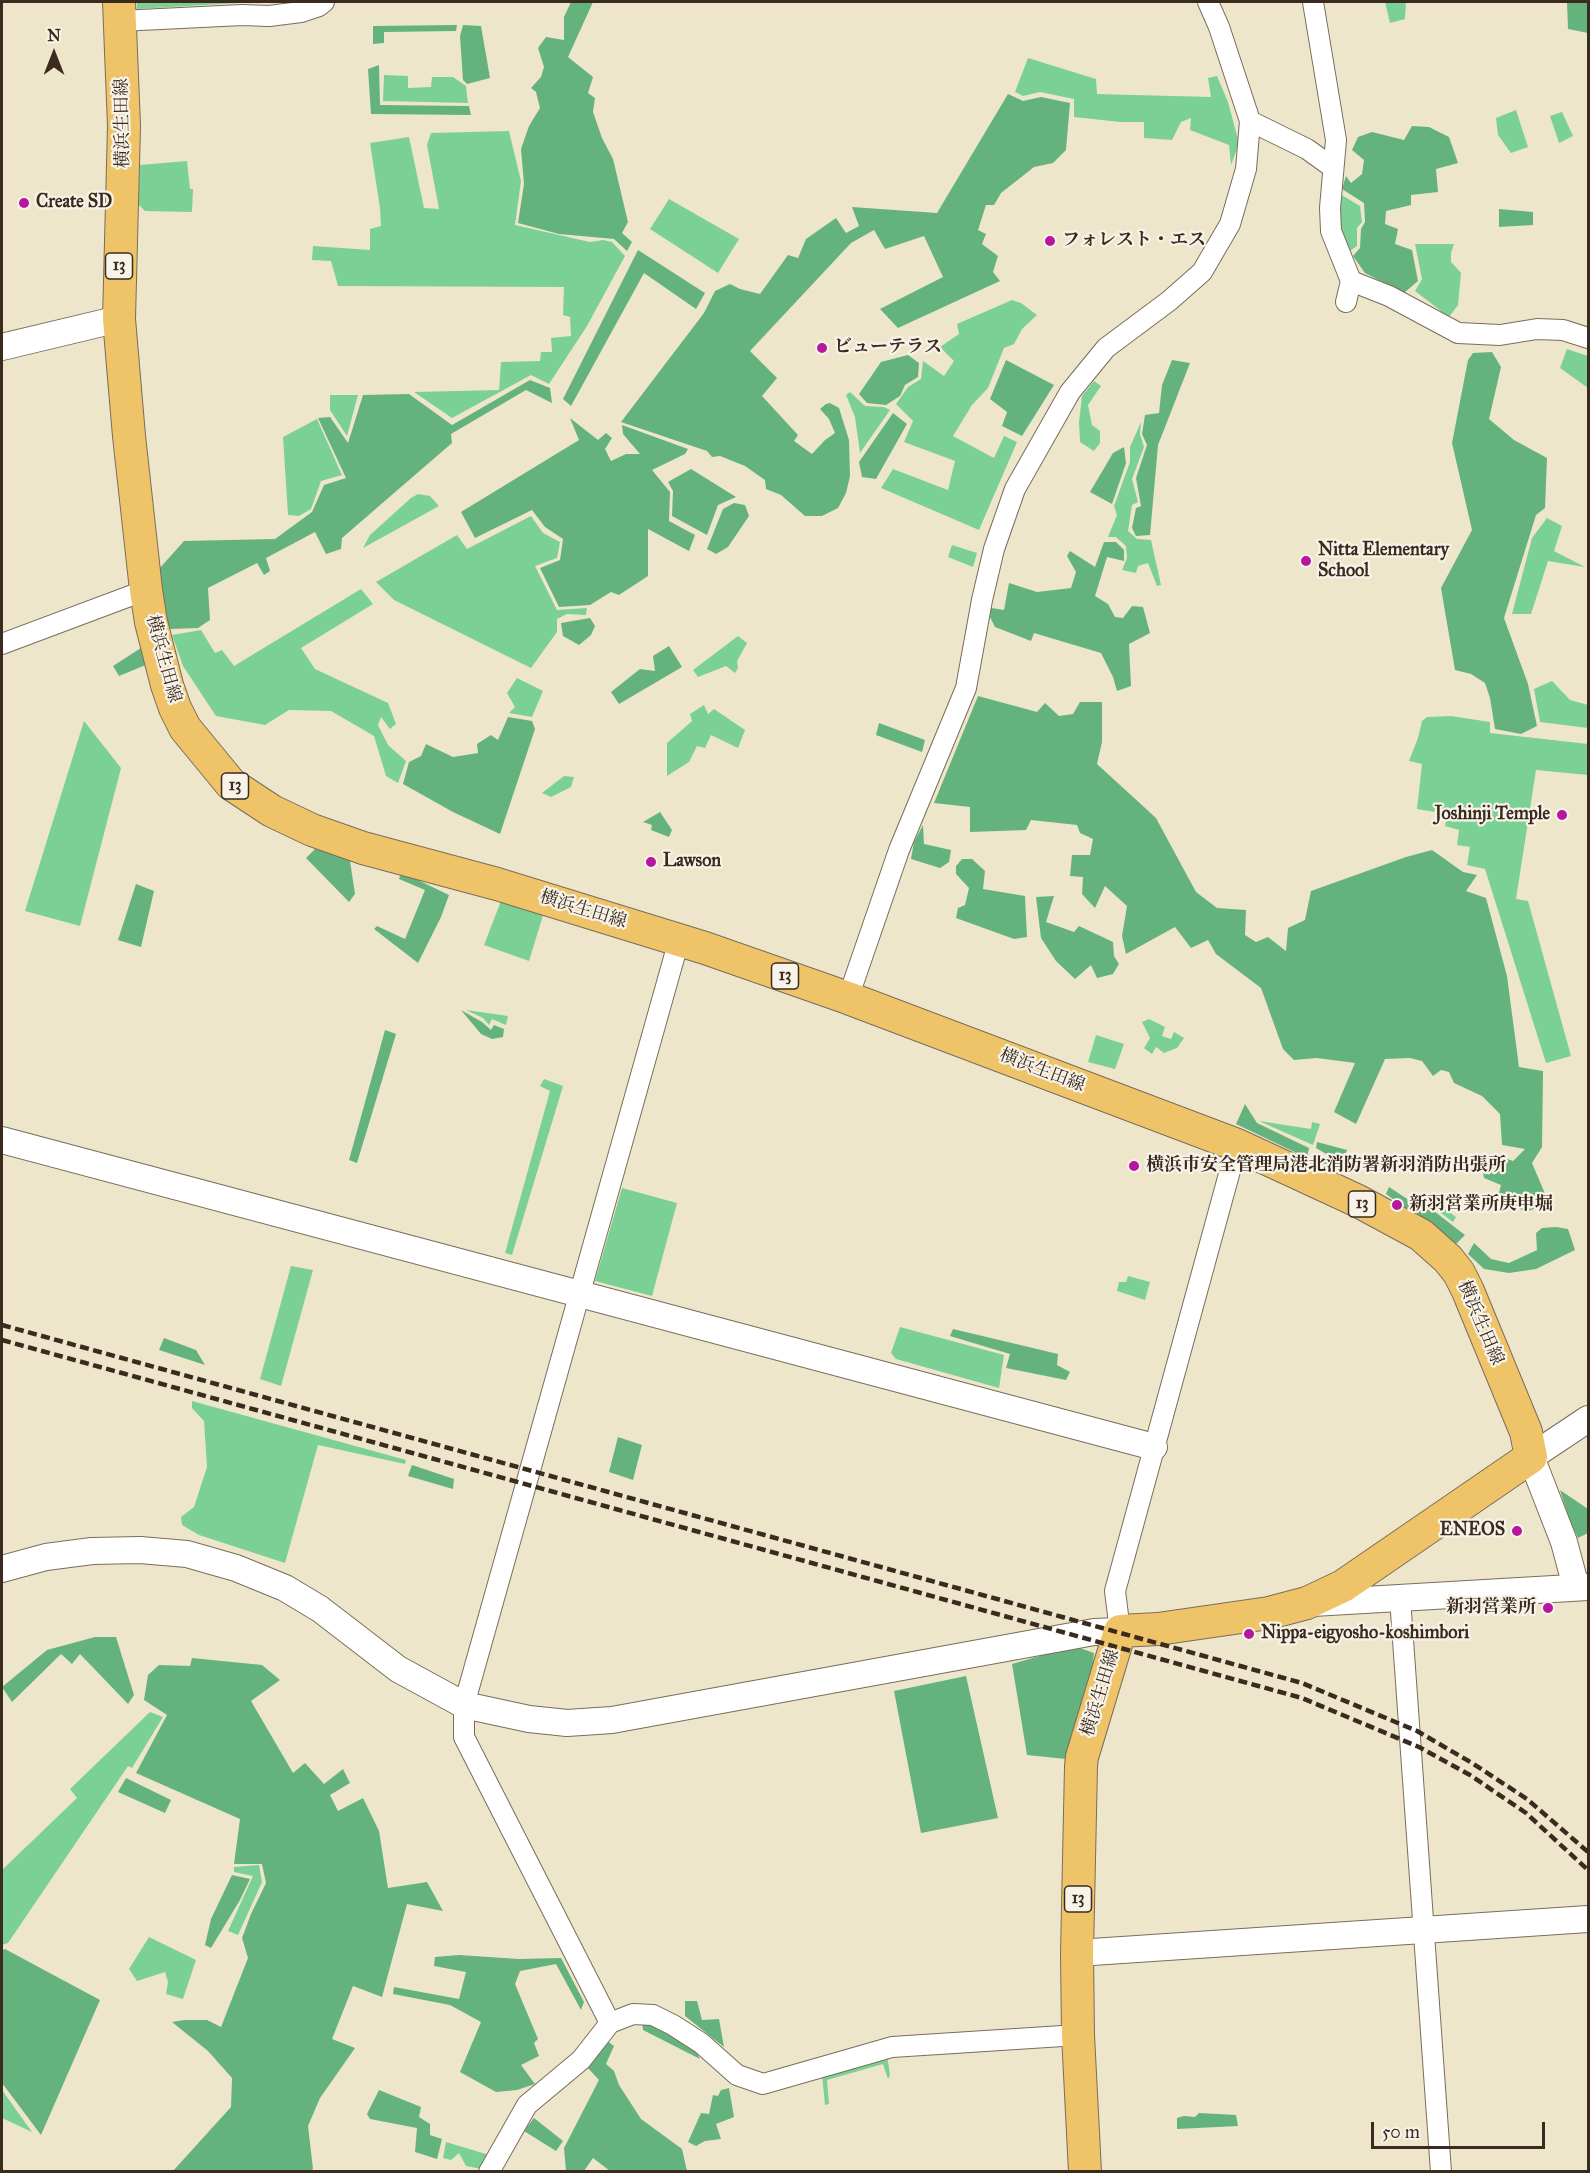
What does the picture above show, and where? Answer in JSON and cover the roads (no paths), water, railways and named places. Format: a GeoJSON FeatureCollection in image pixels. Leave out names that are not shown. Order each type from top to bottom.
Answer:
{"type":"FeatureCollection","features":[{"type":"Feature","properties":{"kind":"main road","name":"横浜生田線"},"geometry":{"type":"LineString","coordinates":[[120,11],[124,126],[119,319],[146,590],[151,622],[175,708],[185,728],[231,784],[273,811],[312,830],[363,848],[497,884],[679,939],[848,998],[1237,1145],[1368,1207],[1420,1235],[1448,1259],[1459,1273],[1468,1291],[1526,1432],[1531,1457],[1343,1586],[1307,1603],[1247,1616],[1158,1629],[1120,1631],[1082,1757],[1077,1953],[1078,2035],[1085,2172]]}},
{"type":"Feature","properties":{"kind":"street"},"geometry":{"type":"LineString","coordinates":[[120,11],[269,16],[301,12],[324,2]]}},
{"type":"Feature","properties":{"kind":"street"},"geometry":{"type":"LineString","coordinates":[[848,998],[899,850],[966,688],[994,549],[1015,489],[1070,392],[1106,348],[1169,301],[1202,272],[1230,224],[1246,169],[1250,121],[1219,27],[1208,2]]}},
{"type":"Feature","properties":{"kind":"street"},"geometry":{"type":"LineString","coordinates":[[1313,2],[1335,140],[1330,208],[1331,231],[1351,281],[1346,302]]}},
{"type":"Feature","properties":{"kind":"street"},"geometry":{"type":"LineString","coordinates":[[1250,121],[1307,149],[1332,166]]}},
{"type":"Feature","properties":{"kind":"street"},"geometry":{"type":"LineString","coordinates":[[1351,281],[1389,296],[1458,333],[1500,335],[1537,329],[1563,330],[1588,338]]}},
{"type":"Feature","properties":{"kind":"street"},"geometry":{"type":"LineString","coordinates":[[2,346],[119,319]]}},
{"type":"Feature","properties":{"kind":"street"},"geometry":{"type":"LineString","coordinates":[[2,644],[146,590]]}},
{"type":"Feature","properties":{"kind":"street"},"geometry":{"type":"LineString","coordinates":[[610,2023],[464,1737],[464,1705],[679,939]]}},
{"type":"Feature","properties":{"kind":"street"},"geometry":{"type":"LineString","coordinates":[[2,1140],[1154,1447]]}},
{"type":"Feature","properties":{"kind":"street"},"geometry":{"type":"LineString","coordinates":[[2,1569],[58,1555],[92,1551],[140,1550],[187,1554],[236,1568],[285,1588],[320,1609],[398,1669],[464,1705],[529,1719],[567,1723],[612,1720],[1094,1632],[1120,1631],[1115,1591],[1237,1145]]}},
{"type":"Feature","properties":{"kind":"street"},"geometry":{"type":"LineString","coordinates":[[1307,1603],[1582,1587],[1531,1457],[1588,1419]]}},
{"type":"Feature","properties":{"kind":"street"},"geometry":{"type":"LineString","coordinates":[[1400,1598],[1441,2172]]}},
{"type":"Feature","properties":{"kind":"street"},"geometry":{"type":"LineString","coordinates":[[1077,1953],[1588,1919]]}},
{"type":"Feature","properties":{"kind":"street"},"geometry":{"type":"LineString","coordinates":[[489,2172],[527,2106],[582,2060],[610,2023],[633,2014],[653,2015],[673,2025],[700,2043],[737,2075],[763,2084],[892,2047],[1078,2035]]}},
{"type":"Feature","properties":{"kind":"railway"},"geometry":{"type":"LineString","coordinates":[[2,1325],[1302,1683],[1417,1731],[1472,1763],[1527,1799],[1588,1852]]}},
{"type":"Feature","properties":{"kind":"railway"},"geometry":{"type":"LineString","coordinates":[[2,1340],[1302,1698],[1419,1747],[1470,1775],[1526,1813],[1588,1870]]}},
{"type":"Feature","properties":{"kind":"place","name":"Create SD"},"geometry":{"type":"Point","coordinates":[24,203]}},
{"type":"Feature","properties":{"kind":"place","name":"フォレスト・エス"},"geometry":{"type":"Point","coordinates":[1050,241]}},
{"type":"Feature","properties":{"kind":"place","name":"ビューテラス"},"geometry":{"type":"Point","coordinates":[822,348]}},
{"type":"Feature","properties":{"kind":"place","name":"Nitta Elementary School"},"geometry":{"type":"Point","coordinates":[1306,561]}},
{"type":"Feature","properties":{"kind":"place","name":"Joshinji Temple"},"geometry":{"type":"Point","coordinates":[1562,815]}},
{"type":"Feature","properties":{"kind":"place","name":"Lawson"},"geometry":{"type":"Point","coordinates":[651,862]}},
{"type":"Feature","properties":{"kind":"place","name":"横浜市安全管理局港北消防署新羽消防出張所"},"geometry":{"type":"Point","coordinates":[1134,1166]}},
{"type":"Feature","properties":{"kind":"place","name":"新羽営業所庚申堀"},"geometry":{"type":"Point","coordinates":[1397,1205]}},
{"type":"Feature","properties":{"kind":"place","name":"ENEOS"},"geometry":{"type":"Point","coordinates":[1517,1531]}},
{"type":"Feature","properties":{"kind":"place","name":"新羽営業所"},"geometry":{"type":"Point","coordinates":[1548,1608]}},
{"type":"Feature","properties":{"kind":"place","name":"Nippa-eigyosho-koshimbori"},"geometry":{"type":"Point","coordinates":[1249,1634]}}]}
